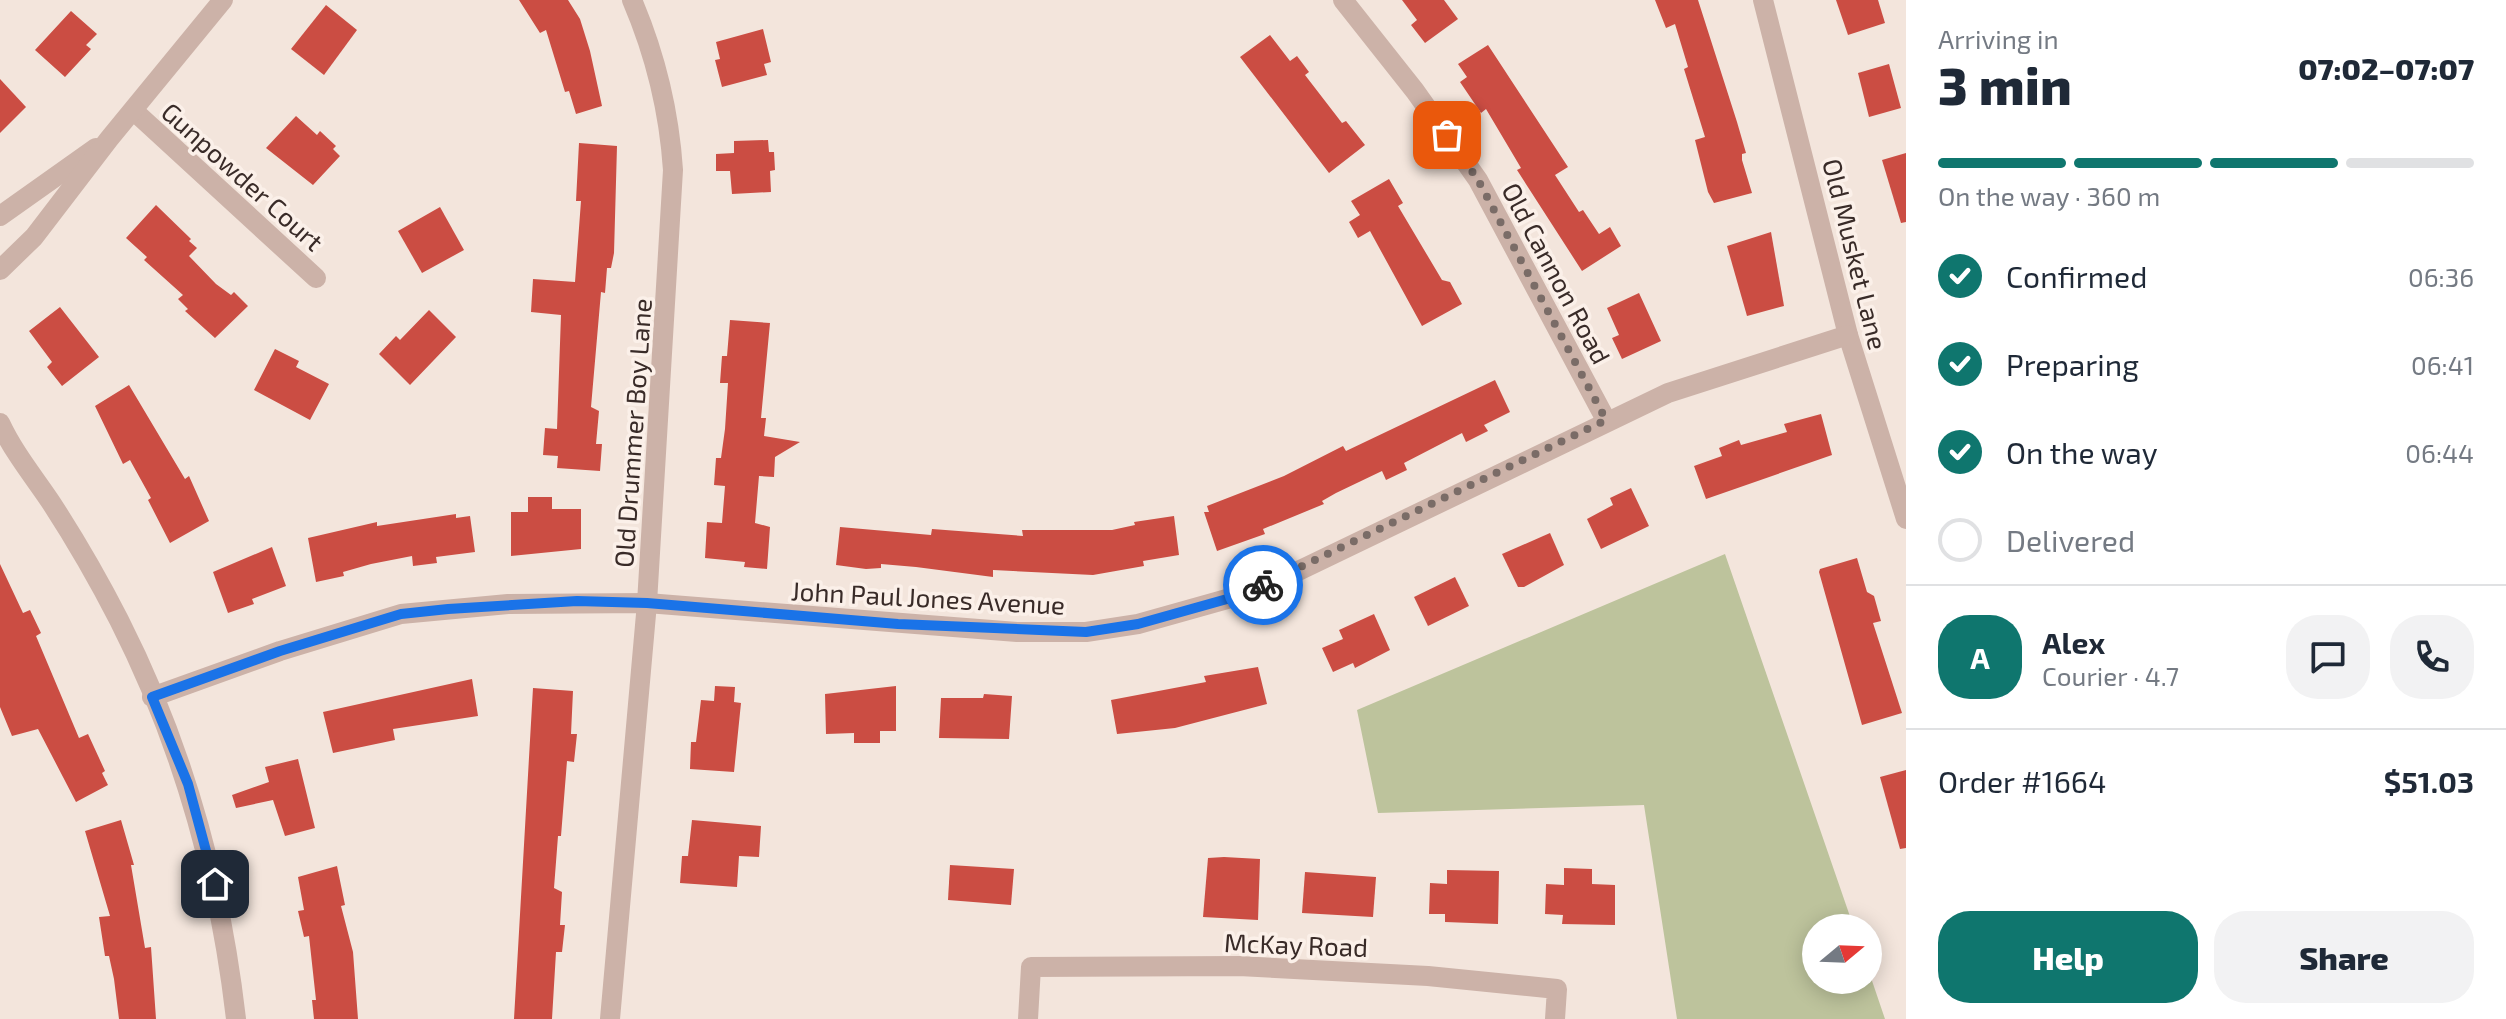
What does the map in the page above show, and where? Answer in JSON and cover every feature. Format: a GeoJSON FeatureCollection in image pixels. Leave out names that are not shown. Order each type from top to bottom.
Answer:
{"type":"FeatureCollection","features":[{"type":"Feature","properties":{"kind":"street"},"geometry":{"type":"LineString","coordinates":[[0,270],[34,237],[109,139],[223,0]]}},
{"type":"Feature","properties":{"kind":"street","name":"Old Drummer Boy Lane"},"geometry":{"type":"LineString","coordinates":[[610,1019],[647,603],[673,170],[669,115],[647,34],[632,0]]}},
{"type":"Feature","properties":{"kind":"street","name":"Old Cannon Road"},"geometry":{"type":"LineString","coordinates":[[1343,0],[1406,79],[1478,180],[1606,420]]}},
{"type":"Feature","properties":{"kind":"street","name":"Old Musket Lane"},"geometry":{"type":"LineString","coordinates":[[1763,0],[1848,335],[1904,507]]}},
{"type":"Feature","properties":{"kind":"street","name":"Gunpowder Court"},"geometry":{"type":"LineString","coordinates":[[134,111],[316,278]]}},
{"type":"Feature","properties":{"kind":"street"},"geometry":{"type":"LineString","coordinates":[[0,216],[109,139]]}},
{"type":"Feature","properties":{"kind":"street","name":"John Paul Jones Avenue"},"geometry":{"type":"LineString","coordinates":[[152,697],[280,651],[401,614],[508,604],[647,603],[1017,632],[1086,632],[1138,624],[1227,599],[1294,573],[1606,420],[1668,393],[1848,335]]}},
{"type":"Feature","properties":{"kind":"street"},"geometry":{"type":"LineString","coordinates":[[0,423],[6,444],[51,503],[119,621],[180,761],[203,831],[220,911],[236,1019]]}},
{"type":"Feature","properties":{"kind":"street","name":"McKay Road"},"geometry":{"type":"LineString","coordinates":[[1028,1019],[1031,967],[1239,966],[1428,976],[1557,989],[1555,1019]]}},
{"type":"Feature","properties":{"kind":"green space"},"geometry":{"type":"Polygon","coordinates":[[[1725,554],[1849,914],[1802,914],[1802,994],[1876,994],[1885,1019],[1677,1019],[1644,805],[1378,813],[1357,710],[1725,554]]]}},
{"type":"Feature","properties":{"kind":"building"},"geometry":{"type":"Polygon","coordinates":[[[519,0],[568,0],[580,19],[602,106],[576,114],[569,91],[565,92],[546,30],[540,33],[519,0]]]}},
{"type":"Feature","properties":{"kind":"building"},"geometry":{"type":"Polygon","coordinates":[[[1402,0],[1444,0],[1458,19],[1425,43],[1411,25],[1417,20],[1402,0]]]}},
{"type":"Feature","properties":{"kind":"building"},"geometry":{"type":"Polygon","coordinates":[[[1655,0],[1698,0],[1746,153],[1742,154],[1742,160],[1752,193],[1714,203],[1708,192],[1695,140],[1705,137],[1684,69],[1688,67],[1675,24],[1666,28],[1655,0]]]}},
{"type":"Feature","properties":{"kind":"building"},"geometry":{"type":"Polygon","coordinates":[[[1836,0],[1878,0],[1885,23],[1848,35],[1836,0]]]}},
{"type":"Feature","properties":{"kind":"building"},"geometry":{"type":"Polygon","coordinates":[[[326,5],[357,30],[324,75],[291,49],[326,5]]]}},
{"type":"Feature","properties":{"kind":"building"},"geometry":{"type":"Polygon","coordinates":[[[71,11],[97,34],[86,45],[91,49],[65,77],[35,50],[71,11]]]}},
{"type":"Feature","properties":{"kind":"building"},"geometry":{"type":"Polygon","coordinates":[[[763,29],[771,62],[764,64],[767,75],[722,87],[715,60],[720,59],[716,42],[763,29]]]}},
{"type":"Feature","properties":{"kind":"building"},"geometry":{"type":"Polygon","coordinates":[[[1270,35],[1290,61],[1297,56],[1309,72],[1305,75],[1342,123],[1346,121],[1365,145],[1329,173],[1240,57],[1270,35]]]}},
{"type":"Feature","properties":{"kind":"building"},"geometry":{"type":"Polygon","coordinates":[[[1488,45],[1568,167],[1555,175],[1579,212],[1583,210],[1599,234],[1610,227],[1621,246],[1582,271],[1517,170],[1521,168],[1486,109],[1481,113],[1460,82],[1467,77],[1458,64],[1488,45]]]}},
{"type":"Feature","properties":{"kind":"building"},"geometry":{"type":"Polygon","coordinates":[[[1889,64],[1901,108],[1869,117],[1858,73],[1889,64]]]}},
{"type":"Feature","properties":{"kind":"building"},"geometry":{"type":"Polygon","coordinates":[[[0,79],[26,107],[0,133],[0,79]]]}},
{"type":"Feature","properties":{"kind":"building"},"geometry":{"type":"Polygon","coordinates":[[[296,116],[317,135],[320,131],[336,146],[333,149],[340,156],[313,185],[266,148],[296,116]]]}},
{"type":"Feature","properties":{"kind":"building"},"geometry":{"type":"Polygon","coordinates":[[[768,140],[769,152],[774,152],[775,170],[770,171],[771,192],[732,194],[730,171],[716,171],[716,154],[734,153],[734,141],[768,140]]]}},
{"type":"Feature","properties":{"kind":"building"},"geometry":{"type":"Polygon","coordinates":[[[579,143],[617,146],[614,253],[611,268],[607,268],[605,293],[601,292],[591,407],[599,411],[596,444],[602,444],[600,471],[557,468],[558,456],[543,455],[545,428],[557,429],[561,315],[531,312],[533,279],[575,282],[581,201],[576,201],[579,143]]]}},
{"type":"Feature","properties":{"kind":"building"},"geometry":{"type":"Polygon","coordinates":[[[1906,153],[1906,222],[1901,223],[1882,160],[1906,153]]]}},
{"type":"Feature","properties":{"kind":"building"},"geometry":{"type":"Polygon","coordinates":[[[1389,179],[1403,203],[1398,206],[1442,280],[1450,282],[1462,304],[1422,326],[1370,231],[1358,238],[1349,222],[1360,215],[1351,201],[1389,179]]]}},
{"type":"Feature","properties":{"kind":"building"},"geometry":{"type":"Polygon","coordinates":[[[156,205],[197,248],[189,256],[216,284],[231,295],[234,292],[248,306],[215,338],[185,311],[188,309],[178,299],[183,295],[144,260],[147,257],[126,238],[156,205]]]}},
{"type":"Feature","properties":{"kind":"building"},"geometry":{"type":"Polygon","coordinates":[[[440,207],[464,250],[422,273],[398,231],[440,207]]]}},
{"type":"Feature","properties":{"kind":"building"},"geometry":{"type":"Polygon","coordinates":[[[1771,232],[1784,306],[1747,316],[1727,246],[1771,232]]]}},
{"type":"Feature","properties":{"kind":"building"},"geometry":{"type":"Polygon","coordinates":[[[1639,293],[1661,341],[1622,359],[1612,338],[1619,335],[1607,308],[1639,293]]]}},
{"type":"Feature","properties":{"kind":"building"},"geometry":{"type":"Polygon","coordinates":[[[60,307],[99,357],[62,386],[47,367],[52,362],[29,331],[60,307]]]}},
{"type":"Feature","properties":{"kind":"building"},"geometry":{"type":"Polygon","coordinates":[[[429,310],[456,337],[410,385],[379,354],[396,336],[400,340],[429,310]]]}},
{"type":"Feature","properties":{"kind":"building"},"geometry":{"type":"Polygon","coordinates":[[[730,320],[770,323],[761,418],[766,418],[764,436],[800,442],[775,457],[774,477],[759,476],[755,523],[770,527],[767,569],[744,567],[745,562],[705,558],[707,522],[722,523],[725,486],[714,485],[716,458],[721,458],[725,429],[728,383],[720,383],[722,356],[727,356],[730,320]]]}},
{"type":"Feature","properties":{"kind":"building"},"geometry":{"type":"Polygon","coordinates":[[[275,349],[299,361],[296,367],[329,384],[310,420],[254,390],[275,349]]]}},
{"type":"Feature","properties":{"kind":"building"},"geometry":{"type":"Polygon","coordinates":[[[1495,380],[1510,412],[1484,425],[1488,431],[1466,442],[1462,433],[1404,463],[1407,470],[1386,480],[1382,471],[1336,493],[1322,501],[1324,504],[1263,529],[1265,534],[1217,551],[1204,512],[1209,512],[1207,506],[1284,476],[1343,446],[1346,451],[1495,380]]]}},
{"type":"Feature","properties":{"kind":"building"},"geometry":{"type":"Polygon","coordinates":[[[129,385],[185,479],[189,476],[209,521],[170,543],[148,500],[151,498],[130,460],[123,464],[95,406],[129,385]]]}},
{"type":"Feature","properties":{"kind":"building"},"geometry":{"type":"Polygon","coordinates":[[[1821,414],[1832,455],[1706,499],[1694,466],[1722,456],[1719,448],[1739,440],[1741,445],[1787,432],[1784,424],[1821,414]]]}},
{"type":"Feature","properties":{"kind":"building"},"geometry":{"type":"Polygon","coordinates":[[[1631,488],[1649,526],[1601,549],[1587,519],[1613,505],[1610,498],[1631,488]]]}},
{"type":"Feature","properties":{"kind":"building"},"geometry":{"type":"Polygon","coordinates":[[[528,497],[552,497],[552,509],[581,509],[581,549],[511,556],[511,512],[528,512],[528,497]]]}},
{"type":"Feature","properties":{"kind":"building"},"geometry":{"type":"Polygon","coordinates":[[[456,514],[456,518],[470,516],[475,552],[436,557],[437,563],[413,566],[412,556],[371,564],[343,572],[344,576],[316,582],[308,538],[377,522],[377,526],[456,514]]]}},
{"type":"Feature","properties":{"kind":"building"},"geometry":{"type":"Polygon","coordinates":[[[1174,516],[1179,555],[1143,561],[1144,566],[1093,575],[993,570],[993,577],[881,564],[881,568],[866,569],[836,565],[840,527],[931,535],[932,529],[1023,536],[1022,530],[1112,530],[1135,525],[1134,522],[1174,516]]]}},
{"type":"Feature","properties":{"kind":"building"},"geometry":{"type":"Polygon","coordinates":[[[1550,533],[1564,565],[1524,587],[1518,587],[1502,554],[1550,533]]]}},
{"type":"Feature","properties":{"kind":"building"},"geometry":{"type":"Polygon","coordinates":[[[272,547],[286,586],[252,599],[254,604],[228,613],[213,572],[272,547]]]}},
{"type":"Feature","properties":{"kind":"building"},"geometry":{"type":"Polygon","coordinates":[[[1857,558],[1867,592],[1874,596],[1881,621],[1873,623],[1902,713],[1862,725],[1819,572],[1820,569],[1857,558]]]}},
{"type":"Feature","properties":{"kind":"building"},"geometry":{"type":"Polygon","coordinates":[[[0,564],[23,613],[30,610],[41,633],[36,636],[79,738],[88,734],[105,771],[102,773],[108,785],[76,802],[38,729],[12,736],[0,707],[0,564]]]}},
{"type":"Feature","properties":{"kind":"building"},"geometry":{"type":"Polygon","coordinates":[[[1455,577],[1469,606],[1428,626],[1414,597],[1455,577]]]}},
{"type":"Feature","properties":{"kind":"building"},"geometry":{"type":"Polygon","coordinates":[[[1374,614],[1390,650],[1355,668],[1353,663],[1333,672],[1322,648],[1343,639],[1339,630],[1374,614]]]}},
{"type":"Feature","properties":{"kind":"building"},"geometry":{"type":"Polygon","coordinates":[[[1258,667],[1267,704],[1175,728],[1117,734],[1111,700],[1206,682],[1204,676],[1258,667]]]}},
{"type":"Feature","properties":{"kind":"building"},"geometry":{"type":"Polygon","coordinates":[[[472,679],[478,716],[393,729],[395,740],[333,753],[323,712],[472,679]]]}},
{"type":"Feature","properties":{"kind":"building"},"geometry":{"type":"Polygon","coordinates":[[[715,686],[735,687],[734,702],[741,703],[734,772],[690,769],[691,742],[696,742],[701,700],[714,701],[715,686]]]}},
{"type":"Feature","properties":{"kind":"building"},"geometry":{"type":"Polygon","coordinates":[[[896,686],[896,731],[880,731],[880,743],[854,743],[854,733],[826,734],[825,694],[896,686]]]}},
{"type":"Feature","properties":{"kind":"building"},"geometry":{"type":"Polygon","coordinates":[[[533,688],[573,691],[571,734],[577,734],[574,762],[567,761],[561,836],[558,836],[554,888],[562,892],[560,925],[565,925],[562,952],[556,952],[552,1019],[514,1019],[533,688]]]}},
{"type":"Feature","properties":{"kind":"building"},"geometry":{"type":"Polygon","coordinates":[[[984,694],[1012,696],[1009,739],[939,738],[941,698],[983,698],[984,694]]]}},
{"type":"Feature","properties":{"kind":"building"},"geometry":{"type":"Polygon","coordinates":[[[298,759],[315,828],[285,836],[273,800],[236,808],[232,795],[269,782],[265,767],[298,759]]]}},
{"type":"Feature","properties":{"kind":"building"},"geometry":{"type":"Polygon","coordinates":[[[1906,770],[1906,848],[1900,849],[1880,777],[1906,770]]]}},
{"type":"Feature","properties":{"kind":"building"},"geometry":{"type":"Polygon","coordinates":[[[121,820],[134,865],[131,865],[145,948],[151,947],[156,1019],[119,1019],[109,956],[105,956],[99,917],[110,916],[85,831],[121,820]]]}},
{"type":"Feature","properties":{"kind":"building"},"geometry":{"type":"Polygon","coordinates":[[[692,820],[761,826],[759,857],[739,856],[737,887],[680,883],[682,856],[688,856],[692,820]]]}},
{"type":"Feature","properties":{"kind":"building"},"geometry":{"type":"Polygon","coordinates":[[[1208,858],[1260,859],[1258,920],[1203,917],[1208,858]]]}},
{"type":"Feature","properties":{"kind":"building"},"geometry":{"type":"Polygon","coordinates":[[[950,865],[1014,869],[1011,905],[948,900],[950,865]]]}},
{"type":"Feature","properties":{"kind":"building"},"geometry":{"type":"Polygon","coordinates":[[[337,866],[345,905],[341,906],[353,952],[358,1019],[314,1019],[312,1000],[316,1000],[309,936],[304,937],[298,911],[304,910],[298,877],[337,866]]]}},
{"type":"Feature","properties":{"kind":"building"},"geometry":{"type":"Polygon","coordinates":[[[1564,868],[1592,869],[1592,884],[1615,885],[1615,925],[1562,924],[1563,915],[1545,914],[1546,884],[1564,885],[1564,868]]]}},
{"type":"Feature","properties":{"kind":"building"},"geometry":{"type":"Polygon","coordinates":[[[1447,870],[1499,871],[1498,924],[1445,922],[1445,914],[1429,914],[1430,883],[1447,884],[1447,870]]]}},
{"type":"Feature","properties":{"kind":"building"},"geometry":{"type":"Polygon","coordinates":[[[1305,872],[1376,877],[1373,917],[1302,913],[1305,872]]]}},
{"type":"Feature","properties":{"kind":"way so far"},"geometry":{"type":"LineString","coordinates":[[1263,585],[1369,537],[1606,420],[1501,221],[1447,135]]}},
{"type":"Feature","properties":{"kind":"route"},"geometry":{"type":"LineString","coordinates":[[215,884],[188,784],[152,697],[280,651],[401,614],[577,601],[647,603],[1017,632],[1086,632],[1138,624],[1227,599],[1263,585]]}}]}
